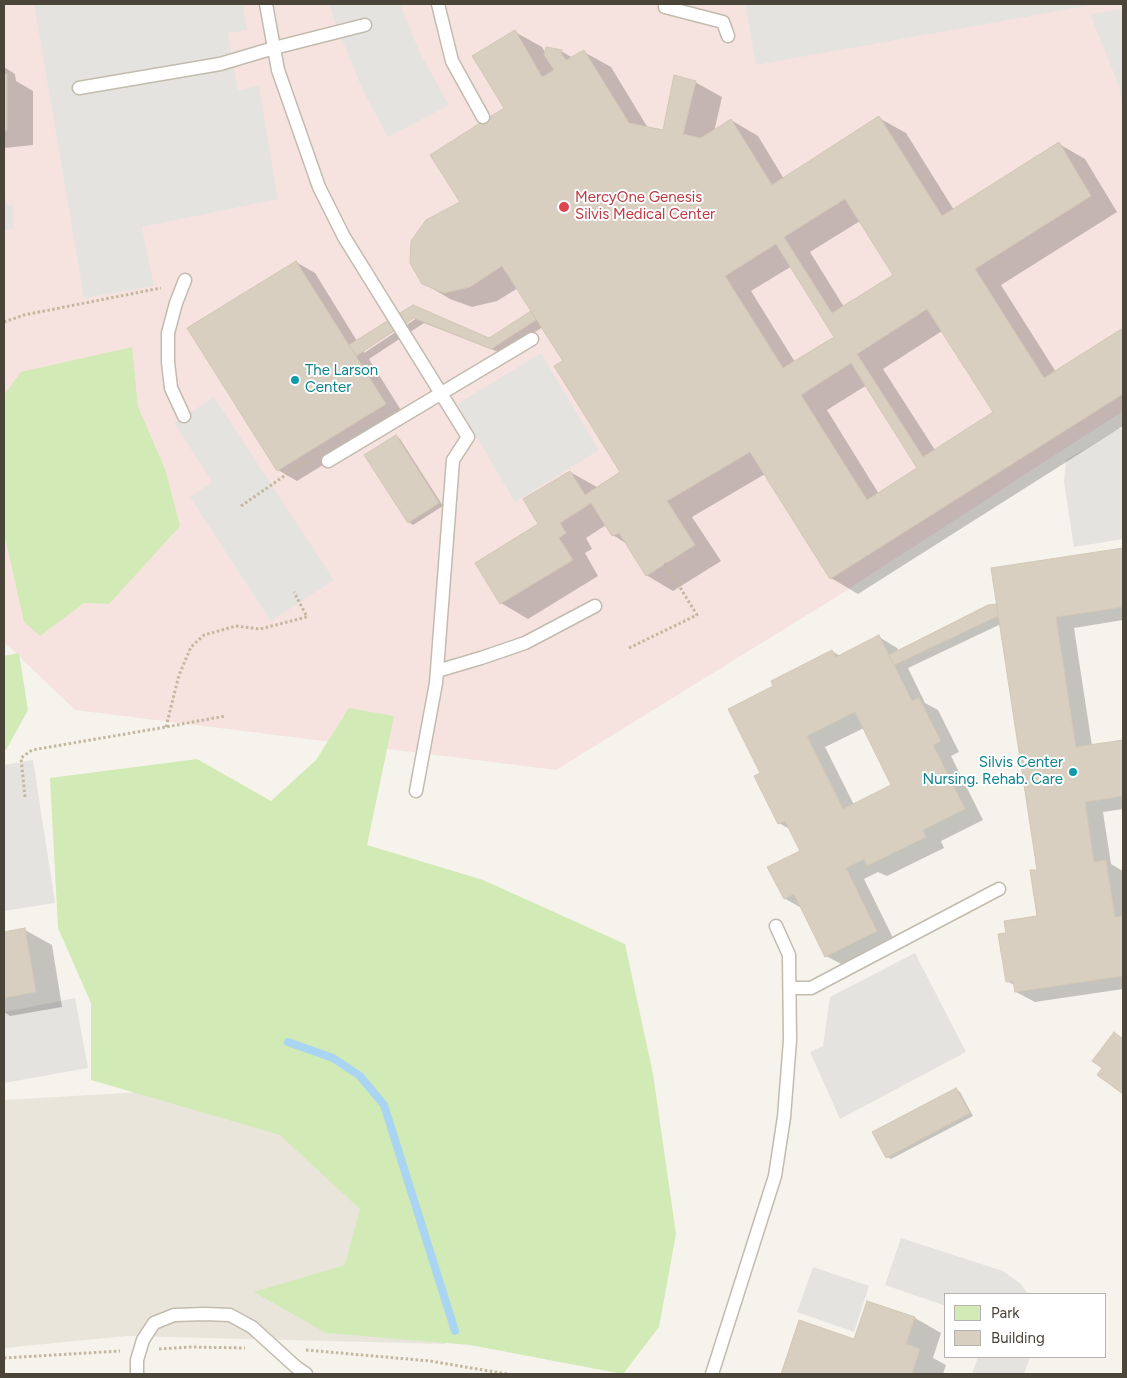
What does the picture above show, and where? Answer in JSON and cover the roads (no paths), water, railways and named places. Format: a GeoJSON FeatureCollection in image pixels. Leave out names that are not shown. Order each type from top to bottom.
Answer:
{"type":"FeatureCollection","features":[{"type":"Feature","properties":{"kind":"lane"},"geometry":{"type":"LineString","coordinates":[[266,4],[278,70],[319,187],[344,237],[468,437],[453,460],[436,683],[416,790]]}},
{"type":"Feature","properties":{"kind":"lane"},"geometry":{"type":"LineString","coordinates":[[438,4],[452,61],[483,117]]}},
{"type":"Feature","properties":{"kind":"lane"},"geometry":{"type":"LineString","coordinates":[[664,4],[665,7],[723,22],[728,36]]}},
{"type":"Feature","properties":{"kind":"lane"},"geometry":{"type":"LineString","coordinates":[[79,88],[220,64],[365,25]]}},
{"type":"Feature","properties":{"kind":"lane"},"geometry":{"type":"LineString","coordinates":[[183,285],[168,333],[168,362],[171,388],[184,416]]}},
{"type":"Feature","properties":{"kind":"lane"},"geometry":{"type":"LineString","coordinates":[[328,461],[532,339]]}},
{"type":"Feature","properties":{"kind":"lane"},"geometry":{"type":"LineString","coordinates":[[437,671],[525,643],[595,606]]}},
{"type":"Feature","properties":{"kind":"lane"},"geometry":{"type":"LineString","coordinates":[[790,988],[812,988],[999,889]]}},
{"type":"Feature","properties":{"kind":"lane"},"geometry":{"type":"LineString","coordinates":[[712,1374],[775,1176],[786,1098],[790,1040],[789,955],[776,926]]}},
{"type":"Feature","properties":{"kind":"lane"},"geometry":{"type":"LineString","coordinates":[[137,1374],[137,1360],[143,1340],[154,1323],[174,1316],[205,1314],[230,1315],[252,1327],[306,1374]]}},
{"type":"Feature","properties":{"kind":"waterway"},"geometry":{"type":"LineString","coordinates":[[288,1042],[333,1058],[360,1076],[384,1105],[455,1331]]}},
{"type":"Feature","properties":{"kind":"place","name":"MercyOne Genesis Silvis Medical Center"},"geometry":{"type":"Point","coordinates":[564,207]}},
{"type":"Feature","properties":{"kind":"place","name":"The Larson Center"},"geometry":{"type":"Point","coordinates":[295,380]}},
{"type":"Feature","properties":{"kind":"place","name":"Silvis Center Nursing. Rehab. Care"},"geometry":{"type":"Point","coordinates":[1073,772]}}]}
